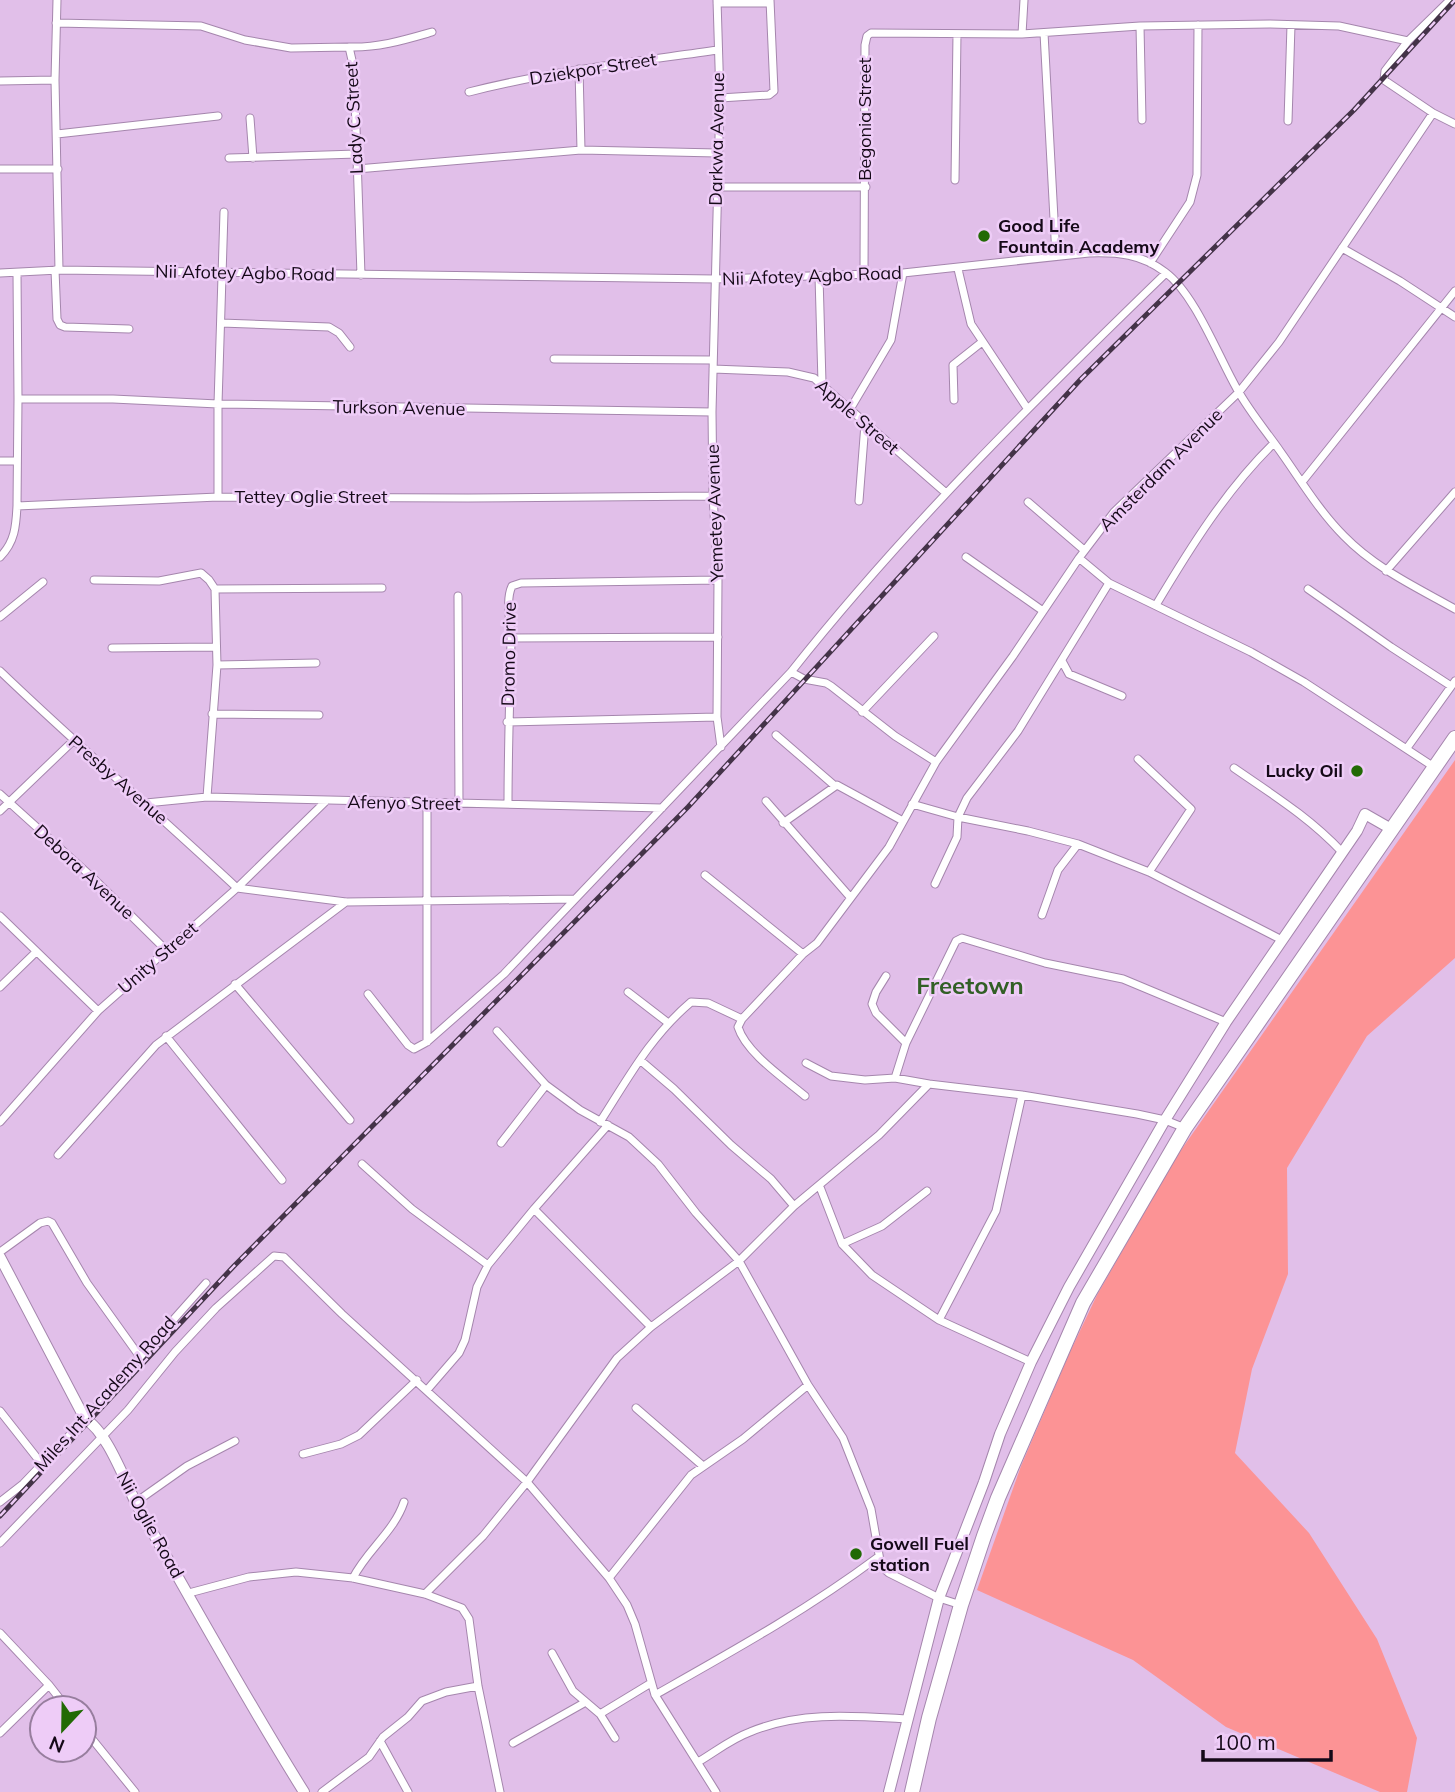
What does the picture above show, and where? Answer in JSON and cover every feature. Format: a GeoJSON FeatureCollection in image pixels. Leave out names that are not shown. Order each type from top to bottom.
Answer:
{"type":"FeatureCollection","features":[{"type":"Feature","properties":{"kind":"highway"},"geometry":{"type":"LineString","coordinates":[[912,1792],[929,1718],[961,1605],[998,1498],[1079,1312],[1185,1128],[1455,738]]}},
{"type":"Feature","properties":{"kind":"street"},"geometry":{"type":"LineString","coordinates":[[57,0],[57,319],[60,325],[65,327],[129,329]]}},
{"type":"Feature","properties":{"kind":"street"},"geometry":{"type":"LineString","coordinates":[[1022,34],[1024,0]]}},
{"type":"Feature","properties":{"kind":"street"},"geometry":{"type":"LineString","coordinates":[[1450,0],[1408,41],[1385,71],[1384,80],[1433,113],[1455,124]]}},
{"type":"Feature","properties":{"kind":"street"},"geometry":{"type":"LineString","coordinates":[[717,2],[770,1],[774,91],[769,95],[720,98]]}},
{"type":"Feature","properties":{"kind":"street","name":"Darkwa Avenue"},"geometry":{"type":"LineString","coordinates":[[715,279],[720,98],[717,2]]}},
{"type":"Feature","properties":{"kind":"street","name":"Lady C Street"},"geometry":{"type":"LineString","coordinates":[[56,23],[201,26],[245,40],[291,48],[349,47],[354,69],[361,275]]}},
{"type":"Feature","properties":{"kind":"street"},"geometry":{"type":"LineString","coordinates":[[1150,263],[1190,202],[1196,175],[1198,25]]}},
{"type":"Feature","properties":{"kind":"street"},"geometry":{"type":"LineString","coordinates":[[1288,121],[1291,25]]}},
{"type":"Feature","properties":{"kind":"street","name":"Begonia Street"},"geometry":{"type":"LineString","coordinates":[[864,273],[865,45],[867,36],[871,33],[1022,34],[1140,26],[1291,25],[1339,26],[1408,41]]}},
{"type":"Feature","properties":{"kind":"street"},"geometry":{"type":"LineString","coordinates":[[1140,26],[1142,120]]}},
{"type":"Feature","properties":{"kind":"street"},"geometry":{"type":"LineString","coordinates":[[349,47],[392,43],[432,32]]}},
{"type":"Feature","properties":{"kind":"street"},"geometry":{"type":"LineString","coordinates":[[1044,33],[1056,256]]}},
{"type":"Feature","properties":{"kind":"street"},"geometry":{"type":"LineString","coordinates":[[955,180],[957,34]]}},
{"type":"Feature","properties":{"kind":"street","name":"Dziekpor Street"},"geometry":{"type":"LineString","coordinates":[[469,92],[515,80],[579,69],[718,50]]}},
{"type":"Feature","properties":{"kind":"street"},"geometry":{"type":"LineString","coordinates":[[579,69],[581,150]]}},
{"type":"Feature","properties":{"kind":"street"},"geometry":{"type":"LineString","coordinates":[[0,81],[55,80]]}},
{"type":"Feature","properties":{"kind":"street","name":"Amsterdam Avenue"},"geometry":{"type":"LineString","coordinates":[[742,1019],[803,954],[817,943],[889,848],[936,762],[1084,550],[1114,512],[1239,392],[1279,342],[1433,113]]}},
{"type":"Feature","properties":{"kind":"street"},"geometry":{"type":"LineString","coordinates":[[57,134],[218,116]]}},
{"type":"Feature","properties":{"kind":"street"},"geometry":{"type":"LineString","coordinates":[[250,118],[253,158]]}},
{"type":"Feature","properties":{"kind":"street"},"geometry":{"type":"LineString","coordinates":[[357,169],[581,150],[717,153]]}},
{"type":"Feature","properties":{"kind":"street"},"geometry":{"type":"LineString","coordinates":[[229,158],[357,155]]}},
{"type":"Feature","properties":{"kind":"street"},"geometry":{"type":"LineString","coordinates":[[0,169],[58,169]]}},
{"type":"Feature","properties":{"kind":"street"},"geometry":{"type":"LineString","coordinates":[[716,187],[866,187]]}},
{"type":"Feature","properties":{"kind":"street"},"geometry":{"type":"LineString","coordinates":[[218,497],[224,212]]}},
{"type":"Feature","properties":{"kind":"street"},"geometry":{"type":"LineString","coordinates":[[1342,248],[1455,317]]}},
{"type":"Feature","properties":{"kind":"street","name":"Nii Afotey Agbo Road"},"geometry":{"type":"LineString","coordinates":[[0,273],[57,270],[715,279],[903,273],[1118,252],[1144,259],[1166,273],[1181,288],[1239,392],[1342,535],[1387,571],[1455,609]]}},
{"type":"Feature","properties":{"kind":"street"},"geometry":{"type":"LineString","coordinates":[[958,269],[967,313],[982,342],[1027,408]]}},
{"type":"Feature","properties":{"kind":"street"},"geometry":{"type":"LineString","coordinates":[[0,557],[15,531],[17,506],[17,273]]}},
{"type":"Feature","properties":{"kind":"street"},"geometry":{"type":"LineString","coordinates":[[849,411],[891,340],[903,273]]}},
{"type":"Feature","properties":{"kind":"street"},"geometry":{"type":"LineString","coordinates":[[368,994],[414,1049],[487,991],[791,672],[834,618],[946,493],[1027,408],[1166,273]]}},
{"type":"Feature","properties":{"kind":"street"},"geometry":{"type":"LineString","coordinates":[[819,276],[822,383]]}},
{"type":"Feature","properties":{"kind":"street","name":"Yemetey Avenue"},"geometry":{"type":"LineString","coordinates":[[715,279],[713,496],[718,580],[717,717],[721,747]]}},
{"type":"Feature","properties":{"kind":"street"},"geometry":{"type":"LineString","coordinates":[[1302,482],[1455,291]]}},
{"type":"Feature","properties":{"kind":"street"},"geometry":{"type":"LineString","coordinates":[[220,323],[329,327],[339,333],[349,347]]}},
{"type":"Feature","properties":{"kind":"street"},"geometry":{"type":"LineString","coordinates":[[954,400],[953,365],[982,342]]}},
{"type":"Feature","properties":{"kind":"street"},"geometry":{"type":"LineString","coordinates":[[554,359],[713,360]]}},
{"type":"Feature","properties":{"kind":"street","name":"Apple Street"},"geometry":{"type":"LineString","coordinates":[[713,369],[789,372],[805,375],[822,383],[849,411],[946,493]]}},
{"type":"Feature","properties":{"kind":"street","name":"Turkson Avenue"},"geometry":{"type":"LineString","coordinates":[[18,399],[712,412]]}},
{"type":"Feature","properties":{"kind":"street"},"geometry":{"type":"LineString","coordinates":[[859,501],[865,424]]}},
{"type":"Feature","properties":{"kind":"street"},"geometry":{"type":"LineString","coordinates":[[1156,605],[1206,524],[1248,468],[1274,443]]}},
{"type":"Feature","properties":{"kind":"street"},"geometry":{"type":"LineString","coordinates":[[0,461],[17,461]]}},
{"type":"Feature","properties":{"kind":"street"},"geometry":{"type":"LineString","coordinates":[[1387,571],[1455,492]]}},
{"type":"Feature","properties":{"kind":"street","name":"Tettey Oglie Street"},"geometry":{"type":"LineString","coordinates":[[17,506],[218,497],[713,496]]}},
{"type":"Feature","properties":{"kind":"street"},"geometry":{"type":"LineString","coordinates":[[1028,502],[1084,550]]}},
{"type":"Feature","properties":{"kind":"street"},"geometry":{"type":"LineString","coordinates":[[966,558],[1043,611]]}},
{"type":"Feature","properties":{"kind":"street"},"geometry":{"type":"LineString","coordinates":[[1079,558],[1108,583],[1251,652],[1304,682],[1434,767]]}},
{"type":"Feature","properties":{"kind":"street"},"geometry":{"type":"LineString","coordinates":[[94,580],[159,581],[201,573],[215,589],[217,665],[206,797]]}},
{"type":"Feature","properties":{"kind":"street","name":"Dromo Drive"},"geometry":{"type":"LineString","coordinates":[[508,804],[511,638],[509,594],[512,586],[718,580]]}},
{"type":"Feature","properties":{"kind":"street"},"geometry":{"type":"LineString","coordinates":[[0,617],[43,582]]}},
{"type":"Feature","properties":{"kind":"street"},"geometry":{"type":"LineString","coordinates":[[935,884],[957,837],[958,817],[971,792],[1018,731],[1108,583]]}},
{"type":"Feature","properties":{"kind":"street"},"geometry":{"type":"LineString","coordinates":[[215,589],[382,588]]}},
{"type":"Feature","properties":{"kind":"street"},"geometry":{"type":"LineString","coordinates":[[1308,589],[1453,684],[1407,748]]}},
{"type":"Feature","properties":{"kind":"street"},"geometry":{"type":"LineString","coordinates":[[458,596],[459,804]]}},
{"type":"Feature","properties":{"kind":"street"},"geometry":{"type":"LineString","coordinates":[[862,712],[934,636]]}},
{"type":"Feature","properties":{"kind":"street"},"geometry":{"type":"LineString","coordinates":[[511,638],[718,637]]}},
{"type":"Feature","properties":{"kind":"street"},"geometry":{"type":"LineString","coordinates":[[112,648],[216,647]]}},
{"type":"Feature","properties":{"kind":"street"},"geometry":{"type":"LineString","coordinates":[[1062,661],[1069,674],[1122,696]]}},
{"type":"Feature","properties":{"kind":"street"},"geometry":{"type":"LineString","coordinates":[[217,665],[316,663]]}},
{"type":"Feature","properties":{"kind":"street","name":"Presby Avenue"},"geometry":{"type":"LineString","coordinates":[[0,671],[73,741],[146,803],[237,888]]}},
{"type":"Feature","properties":{"kind":"street"},"geometry":{"type":"LineString","coordinates":[[791,672],[804,679],[826,683],[862,712],[936,762]]}},
{"type":"Feature","properties":{"kind":"street"},"geometry":{"type":"LineString","coordinates":[[212,714],[319,715]]}},
{"type":"Feature","properties":{"kind":"street"},"geometry":{"type":"LineString","coordinates":[[508,722],[717,717]]}},
{"type":"Feature","properties":{"kind":"street"},"geometry":{"type":"LineString","coordinates":[[776,735],[835,786],[845,788],[903,821]]}},
{"type":"Feature","properties":{"kind":"street"},"geometry":{"type":"LineString","coordinates":[[0,811],[73,741]]}},
{"type":"Feature","properties":{"kind":"street"},"geometry":{"type":"LineString","coordinates":[[1138,758],[1191,809],[1149,872]]}},
{"type":"Feature","properties":{"kind":"street"},"geometry":{"type":"LineString","coordinates":[[1234,768],[1285,801],[1321,830],[1342,852]]}},
{"type":"Feature","properties":{"kind":"street"},"geometry":{"type":"LineString","coordinates":[[783,822],[835,786]]}},
{"type":"Feature","properties":{"kind":"street","name":"Debora Avenue"},"geometry":{"type":"LineString","coordinates":[[0,794],[93,878],[167,951]]}},
{"type":"Feature","properties":{"kind":"street","name":"Afenyo Street"},"geometry":{"type":"LineString","coordinates":[[146,803],[206,797],[325,802],[662,808]]}},
{"type":"Feature","properties":{"kind":"street"},"geometry":{"type":"LineString","coordinates":[[766,801],[850,897]]}},
{"type":"Feature","properties":{"kind":"street","name":"Unity Street"},"geometry":{"type":"LineString","coordinates":[[0,1122],[97,1011],[237,888],[325,802]]}},
{"type":"Feature","properties":{"kind":"street"},"geometry":{"type":"LineString","coordinates":[[426,1042],[427,803]]}},
{"type":"Feature","properties":{"kind":"street"},"geometry":{"type":"LineString","coordinates":[[912,804],[1078,844],[1149,872],[1282,940]]}},
{"type":"Feature","properties":{"kind":"street"},"geometry":{"type":"LineString","coordinates":[[888,1791],[939,1598],[1000,1434],[1031,1362],[1069,1287],[1165,1120],[1365,814],[1392,830]]}},
{"type":"Feature","properties":{"kind":"street"},"geometry":{"type":"LineString","coordinates":[[1042,915],[1058,870],[1078,844]]}},
{"type":"Feature","properties":{"kind":"street"},"geometry":{"type":"LineString","coordinates":[[705,875],[803,954]]}},
{"type":"Feature","properties":{"kind":"street"},"geometry":{"type":"LineString","coordinates":[[237,888],[346,902],[576,899]]}},
{"type":"Feature","properties":{"kind":"street"},"geometry":{"type":"LineString","coordinates":[[58,1155],[144,1056],[346,902]]}},
{"type":"Feature","properties":{"kind":"street"},"geometry":{"type":"LineString","coordinates":[[0,916],[97,1011]]}},
{"type":"Feature","properties":{"kind":"street"},"geometry":{"type":"LineString","coordinates":[[895,1079],[906,1043],[956,941],[962,938],[1045,963],[1123,979],[1226,1023]]}},
{"type":"Feature","properties":{"kind":"street"},"geometry":{"type":"LineString","coordinates":[[0,987],[36,953]]}},
{"type":"Feature","properties":{"kind":"street"},"geometry":{"type":"LineString","coordinates":[[886,976],[872,1004],[876,1013],[906,1043]]}},
{"type":"Feature","properties":{"kind":"street"},"geometry":{"type":"LineString","coordinates":[[235,984],[350,1120]]}},
{"type":"Feature","properties":{"kind":"street"},"geometry":{"type":"LineString","coordinates":[[628,992],[667,1022]]}},
{"type":"Feature","properties":{"kind":"street"},"geometry":{"type":"LineString","coordinates":[[427,1390],[459,1353],[466,1340],[477,1287],[488,1265],[604,1124],[640,1060],[667,1022],[691,1002],[708,1003],[742,1019],[738,1027],[742,1037],[762,1060],[806,1096]]}},
{"type":"Feature","properties":{"kind":"street"},"geometry":{"type":"LineString","coordinates":[[498,1031],[546,1086],[629,1138],[658,1164],[696,1213],[739,1261],[808,1385],[843,1438],[870,1508],[881,1566],[889,1573],[939,1598],[961,1605]]}},
{"type":"Feature","properties":{"kind":"street"},"geometry":{"type":"LineString","coordinates":[[166,1037],[282,1180]]}},
{"type":"Feature","properties":{"kind":"street"},"geometry":{"type":"LineString","coordinates":[[640,1060],[771,1179],[794,1206]]}},
{"type":"Feature","properties":{"kind":"street"},"geometry":{"type":"LineString","coordinates":[[806,1063],[831,1076],[866,1080],[895,1079],[1022,1095],[1165,1120],[1185,1128]]}},
{"type":"Feature","properties":{"kind":"street"},"geometry":{"type":"LineString","coordinates":[[425,1594],[483,1536],[527,1482],[617,1358],[652,1327],[739,1261],[794,1206],[879,1135],[929,1084]]}},
{"type":"Feature","properties":{"kind":"street"},"geometry":{"type":"LineString","coordinates":[[501,1143],[546,1086]]}},
{"type":"Feature","properties":{"kind":"street"},"geometry":{"type":"LineString","coordinates":[[939,1320],[996,1211],[1022,1095]]}},
{"type":"Feature","properties":{"kind":"street"},"geometry":{"type":"LineString","coordinates":[[362,1164],[412,1209],[488,1265]]}},
{"type":"Feature","properties":{"kind":"street"},"geometry":{"type":"LineString","coordinates":[[820,1187],[842,1244],[872,1275],[939,1320],[1031,1362]]}},
{"type":"Feature","properties":{"kind":"street"},"geometry":{"type":"LineString","coordinates":[[842,1244],[882,1226],[927,1191]]}},
{"type":"Feature","properties":{"kind":"street"},"geometry":{"type":"LineString","coordinates":[[534,1209],[652,1327]]}},
{"type":"Feature","properties":{"kind":"street"},"geometry":{"type":"LineString","coordinates":[[0,1255],[40,1223],[52,1223],[87,1283],[140,1357]]}},
{"type":"Feature","properties":{"kind":"street","name":"Nii Oglie Road"},"geometry":{"type":"LineString","coordinates":[[0,1255],[85,1419],[102,1436],[136,1502],[266,1731],[304,1792]]}},
{"type":"Feature","properties":{"kind":"street"},"geometry":{"type":"LineString","coordinates":[[0,1543],[128,1410],[175,1352],[216,1308],[274,1256],[284,1257],[342,1314],[527,1482],[609,1578],[627,1605],[635,1624],[655,1695],[716,1792]]}},
{"type":"Feature","properties":{"kind":"street","name":"Miles Int Academy Road"},"geometry":{"type":"LineString","coordinates":[[0,1503],[23,1484],[85,1419],[206,1283]]}},
{"type":"Feature","properties":{"kind":"street"},"geometry":{"type":"LineString","coordinates":[[303,1454],[341,1444],[359,1435],[417,1380]]}},
{"type":"Feature","properties":{"kind":"street"},"geometry":{"type":"LineString","coordinates":[[609,1578],[691,1475],[743,1439],[808,1385]]}},
{"type":"Feature","properties":{"kind":"street"},"geometry":{"type":"LineString","coordinates":[[636,1408],[703,1466]]}},
{"type":"Feature","properties":{"kind":"street"},"geometry":{"type":"LineString","coordinates":[[0,1411],[41,1463]]}},
{"type":"Feature","properties":{"kind":"street"},"geometry":{"type":"LineString","coordinates":[[136,1502],[187,1466],[236,1441]]}},
{"type":"Feature","properties":{"kind":"street"},"geometry":{"type":"LineString","coordinates":[[353,1578],[367,1554],[396,1522],[404,1502]]}},
{"type":"Feature","properties":{"kind":"street"},"geometry":{"type":"LineString","coordinates":[[655,1695],[769,1631],[835,1589],[877,1556]]}},
{"type":"Feature","properties":{"kind":"street"},"geometry":{"type":"LineString","coordinates":[[189,1593],[264,1574],[296,1572],[353,1578],[425,1594],[456,1605],[466,1612],[500,1792]]}},
{"type":"Feature","properties":{"kind":"street"},"geometry":{"type":"LineString","coordinates":[[0,1633],[56,1694]]}},
{"type":"Feature","properties":{"kind":"street"},"geometry":{"type":"LineString","coordinates":[[552,1653],[573,1691],[600,1714],[615,1738]]}},
{"type":"Feature","properties":{"kind":"street"},"geometry":{"type":"LineString","coordinates":[[600,1714],[651,1683]]}},
{"type":"Feature","properties":{"kind":"street"},"geometry":{"type":"LineString","coordinates":[[0,1733],[49,1685]]}},
{"type":"Feature","properties":{"kind":"street"},"geometry":{"type":"LineString","coordinates":[[322,1792],[369,1757],[380,1741],[422,1701],[446,1692],[478,1686]]}},
{"type":"Feature","properties":{"kind":"street"},"geometry":{"type":"LineString","coordinates":[[513,1743],[584,1703]]}},
{"type":"Feature","properties":{"kind":"street"},"geometry":{"type":"LineString","coordinates":[[698,1762],[750,1731],[793,1718],[856,1716],[906,1719]]}},
{"type":"Feature","properties":{"kind":"street"},"geometry":{"type":"LineString","coordinates":[[380,1741],[408,1792]]}},
{"type":"Feature","properties":{"kind":"street"},"geometry":{"type":"LineString","coordinates":[[98,1746],[135,1792]]}},
{"type":"Feature","properties":{"kind":"shaded area"},"geometry":{"type":"Polygon","coordinates":[[[1455,760],[1455,958],[1367,1036],[1287,1168],[1288,1274],[1252,1369],[1235,1453],[1309,1533],[1377,1639],[1417,1738],[1407,1792],[1380,1792],[1226,1727],[1133,1660],[977,1590],[1021,1466],[1069,1354],[1097,1295],[1174,1160],[1455,760]]]}},
{"type":"Feature","properties":{"kind":"railway"},"geometry":{"type":"LineString","coordinates":[[0,1516],[234,1266],[688,807],[1081,379],[1354,110],[1455,0]]}},
{"type":"Feature","properties":{"kind":"place","name":"Good Life Fountain Academy"},"geometry":{"type":"Point","coordinates":[984,236]}},
{"type":"Feature","properties":{"kind":"place","name":"Lucky Oil"},"geometry":{"type":"Point","coordinates":[1357,771]}},
{"type":"Feature","properties":{"kind":"place","name":"Gowell Fuel station"},"geometry":{"type":"Point","coordinates":[856,1554]}},
{"type":"Feature","properties":{"kind":"district","name":"Freetown"},"geometry":{"type":"Point","coordinates":[970,986]}}]}
